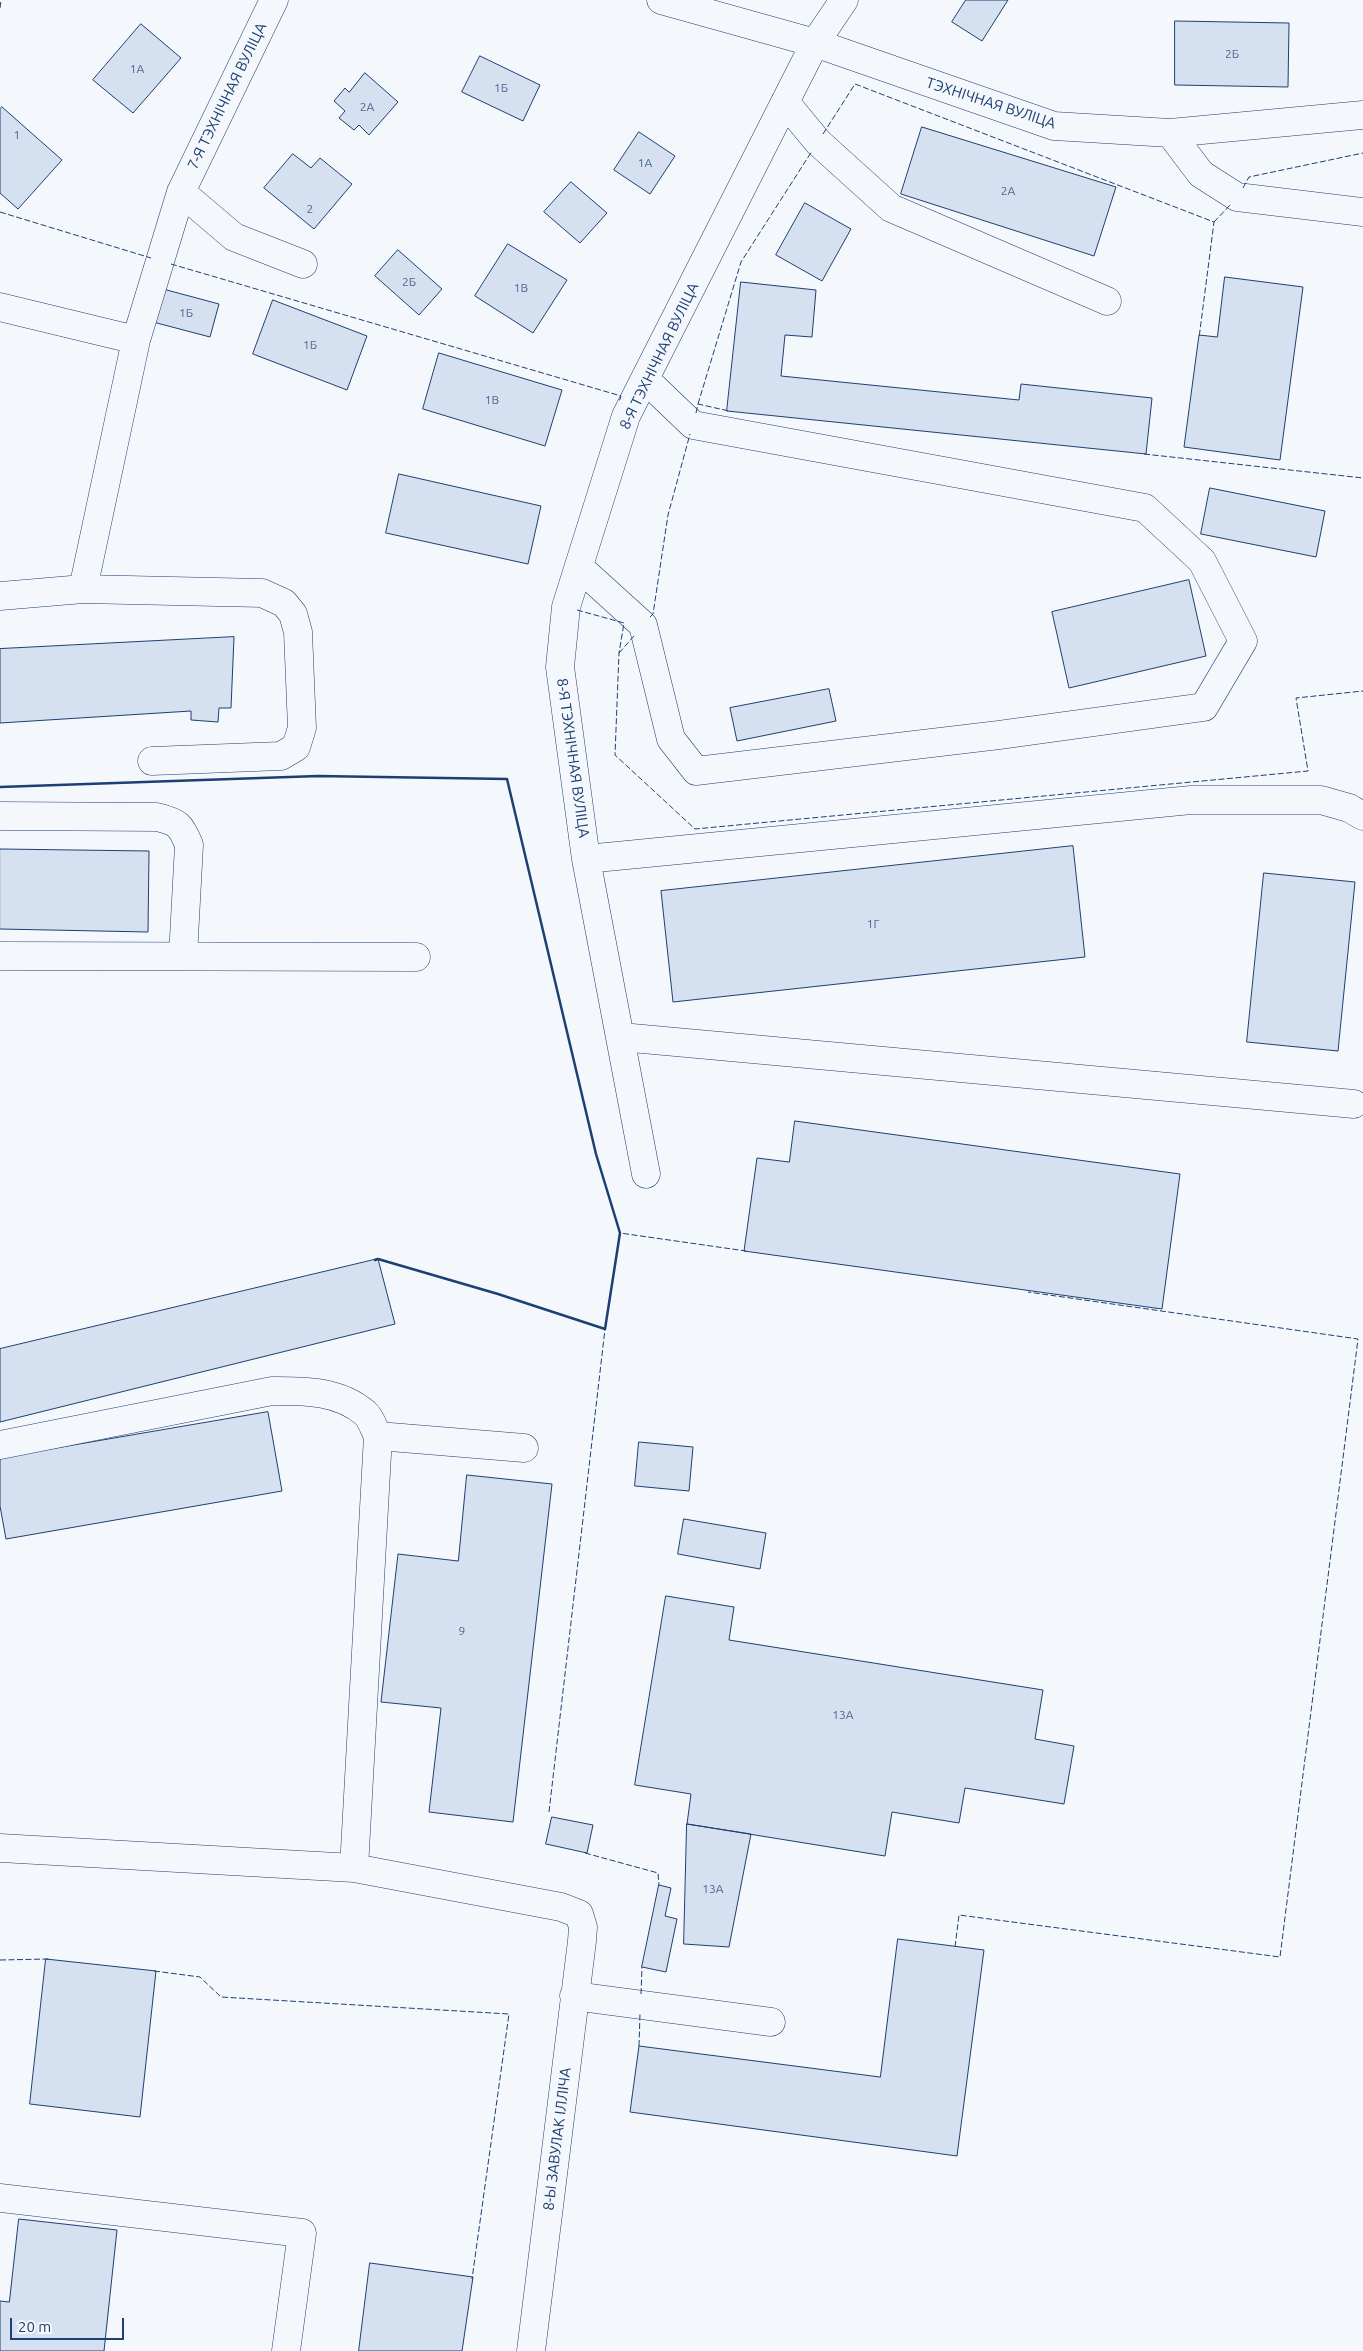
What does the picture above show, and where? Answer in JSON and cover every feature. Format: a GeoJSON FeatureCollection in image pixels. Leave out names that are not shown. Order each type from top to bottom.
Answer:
{"type":"FeatureCollection","features":[{"type":"Feature","properties":{"kind":"street","name":"7-Я ТЭХНІЧНАЯ ВУЛІЦА"},"geometry":{"type":"LineString","coordinates":[[83,590],[136,340],[181,192],[274,0]]}},
{"type":"Feature","properties":{"kind":"street","name":"ТЭХНІЧНАЯ ВУЛІЦА"},"geometry":{"type":"LineString","coordinates":[[661,0],[814,43],[1054,126],[1170,133],[1363,115]]}},
{"type":"Feature","properties":{"kind":"street","name":"8-Я ТЭХНІЧНАЯ ВУЛІЦА"},"geometry":{"type":"LineString","coordinates":[[646,1174],[586,859],[560,666],[566,607],[626,416],[814,43],[844,0]]}},
{"type":"Feature","properties":{"kind":"street"},"geometry":{"type":"LineString","coordinates":[[785,102],[818,142],[890,208],[1108,301]]}},
{"type":"Feature","properties":{"kind":"street"},"geometry":{"type":"LineString","coordinates":[[1170,133],[1201,174],[1237,197],[1363,212]]}},
{"type":"Feature","properties":{"kind":"street"},"geometry":{"type":"LineString","coordinates":[[181,192],[234,238],[303,264]]}},
{"type":"Feature","properties":{"kind":"street"},"geometry":{"type":"LineString","coordinates":[[0,307],[136,340]]}},
{"type":"Feature","properties":{"kind":"street"},"geometry":{"type":"LineString","coordinates":[[578,567],[643,625],[671,739],[696,771],[999,735],[1204,707],[1243,641],[1202,561],[1145,508],[693,425],[646,379]]}},
{"type":"Feature","properties":{"kind":"street"},"geometry":{"type":"LineString","coordinates":[[0,596],[83,590],[262,594],[284,603],[293,614],[298,632],[302,728],[296,747],[281,756],[152,761]]}},
{"type":"Feature","properties":{"kind":"street"},"geometry":{"type":"LineString","coordinates":[[586,859],[1191,800],[1321,800],[1349,808],[1363,816]]}},
{"type":"Feature","properties":{"kind":"street"},"geometry":{"type":"LineString","coordinates":[[0,816],[157,817],[174,821],[182,829],[189,845],[183,956]]}},
{"type":"Feature","properties":{"kind":"street"},"geometry":{"type":"LineString","coordinates":[[0,956],[416,957]]}},
{"type":"Feature","properties":{"kind":"street"},"geometry":{"type":"LineString","coordinates":[[621,1037],[1354,1104]]}},
{"type":"Feature","properties":{"kind":"street"},"geometry":{"type":"LineString","coordinates":[[0,1445],[272,1391],[315,1391],[344,1400],[366,1414],[378,1436],[354,1868],[0,1848]]}},
{"type":"Feature","properties":{"kind":"street"},"geometry":{"type":"LineString","coordinates":[[378,1436],[524,1448]]}},
{"type":"Feature","properties":{"kind":"street","name":"8-Ы ЗАВУЛАК ІЛЛІЧА"},"geometry":{"type":"LineString","coordinates":[[354,1868],[562,1906],[578,1914],[583,1927],[531,2351]]}},
{"type":"Feature","properties":{"kind":"street"},"geometry":{"type":"LineString","coordinates":[[574,1996],[771,2022]]}},
{"type":"Feature","properties":{"kind":"street"},"geometry":{"type":"LineString","coordinates":[[0,2198],[302,2233],[286,2351]]}},
{"type":"Feature","properties":{"kind":"building"},"geometry":{"type":"Polygon","coordinates":[[[966,0],[1008,0],[982,41],[952,22],[966,0]]]}},
{"type":"Feature","properties":{"kind":"building"},"geometry":{"type":"Polygon","coordinates":[[[1175,21],[1289,23],[1288,87],[1175,85],[1175,21]]]}},
{"type":"Feature","properties":{"kind":"building"},"geometry":{"type":"Polygon","coordinates":[[[141,24],[181,58],[133,113],[93,80],[141,24]]]}},
{"type":"Feature","properties":{"kind":"building"},"geometry":{"type":"Polygon","coordinates":[[[480,56],[540,85],[523,121],[462,92],[480,56]]]}},
{"type":"Feature","properties":{"kind":"building"},"geometry":{"type":"Polygon","coordinates":[[[365,73],[398,102],[369,135],[359,125],[354,130],[339,118],[345,111],[334,101],[345,88],[349,92],[365,73]]]}},
{"type":"Feature","properties":{"kind":"building"},"geometry":{"type":"Polygon","coordinates":[[[2,107],[62,160],[18,209],[0,193],[0,109],[2,107]]]}},
{"type":"Feature","properties":{"kind":"building"},"geometry":{"type":"Polygon","coordinates":[[[922,127],[1116,187],[1094,256],[901,194],[922,127]]]}},
{"type":"Feature","properties":{"kind":"building"},"geometry":{"type":"Polygon","coordinates":[[[639,132],[675,156],[650,194],[614,170],[639,132]]]}},
{"type":"Feature","properties":{"kind":"building"},"geometry":{"type":"Polygon","coordinates":[[[293,154],[311,168],[320,158],[352,184],[314,229],[264,188],[293,154]]]}},
{"type":"Feature","properties":{"kind":"building"},"geometry":{"type":"Polygon","coordinates":[[[571,182],[607,213],[580,243],[544,212],[571,182]]]}},
{"type":"Feature","properties":{"kind":"building"},"geometry":{"type":"Polygon","coordinates":[[[805,203],[851,229],[822,281],[776,255],[805,203]]]}},
{"type":"Feature","properties":{"kind":"building"},"geometry":{"type":"Polygon","coordinates":[[[508,244],[567,280],[533,333],[475,296],[508,244]]]}},
{"type":"Feature","properties":{"kind":"building"},"geometry":{"type":"Polygon","coordinates":[[[398,250],[442,289],[419,315],[375,276],[398,250]]]}},
{"type":"Feature","properties":{"kind":"building"},"geometry":{"type":"Polygon","coordinates":[[[1225,277],[1303,287],[1280,460],[1184,447],[1199,335],[1217,337],[1225,277]]]}},
{"type":"Feature","properties":{"kind":"building"},"geometry":{"type":"Polygon","coordinates":[[[741,282],[816,290],[812,337],[785,335],[781,376],[1019,400],[1021,384],[1152,398],[1146,454],[727,411],[741,282]]]}},
{"type":"Feature","properties":{"kind":"building"},"geometry":{"type":"Polygon","coordinates":[[[163,289],[219,304],[210,337],[153,322],[163,289]]]}},
{"type":"Feature","properties":{"kind":"building"},"geometry":{"type":"Polygon","coordinates":[[[273,300],[367,336],[347,390],[253,354],[273,300]]]}},
{"type":"Feature","properties":{"kind":"building"},"geometry":{"type":"Polygon","coordinates":[[[439,353],[562,390],[545,446],[423,409],[439,353]]]}},
{"type":"Feature","properties":{"kind":"building"},"geometry":{"type":"Polygon","coordinates":[[[399,474],[541,506],[528,564],[386,533],[399,474]]]}},
{"type":"Feature","properties":{"kind":"building"},"geometry":{"type":"Polygon","coordinates":[[[1210,488],[1325,511],[1316,557],[1201,534],[1210,488]]]}},
{"type":"Feature","properties":{"kind":"building"},"geometry":{"type":"Polygon","coordinates":[[[1189,580],[1206,656],[1069,688],[1052,612],[1189,580]]]}},
{"type":"Feature","properties":{"kind":"building"},"geometry":{"type":"Polygon","coordinates":[[[234,637],[231,708],[219,708],[218,722],[191,720],[191,711],[0,723],[0,649],[234,637]]]}},
{"type":"Feature","properties":{"kind":"building"},"geometry":{"type":"Polygon","coordinates":[[[829,689],[836,721],[737,741],[730,708],[829,689]]]}},
{"type":"Feature","properties":{"kind":"building"},"geometry":{"type":"Polygon","coordinates":[[[1073,846],[1085,957],[673,1002],[661,891],[1073,846]]]}},
{"type":"Feature","properties":{"kind":"building"},"geometry":{"type":"Polygon","coordinates":[[[0,849],[149,851],[148,932],[0,929],[0,849]]]}},
{"type":"Feature","properties":{"kind":"building"},"geometry":{"type":"Polygon","coordinates":[[[1264,873],[1355,882],[1338,1051],[1247,1042],[1264,873]]]}},
{"type":"Feature","properties":{"kind":"building"},"geometry":{"type":"Polygon","coordinates":[[[795,1121],[1180,1174],[1162,1309],[744,1251],[757,1158],[789,1162],[795,1121]]]}},
{"type":"Feature","properties":{"kind":"building"},"geometry":{"type":"Polygon","coordinates":[[[378,1259],[395,1324],[0,1422],[0,1349],[378,1259]]]}},
{"type":"Feature","properties":{"kind":"building"},"geometry":{"type":"Polygon","coordinates":[[[268,1412],[282,1491],[6,1539],[0,1506],[0,1458],[268,1412]]]}},
{"type":"Feature","properties":{"kind":"building"},"geometry":{"type":"Polygon","coordinates":[[[639,1442],[693,1447],[689,1491],[635,1486],[639,1442]]]}},
{"type":"Feature","properties":{"kind":"building"},"geometry":{"type":"Polygon","coordinates":[[[467,1475],[552,1484],[513,1822],[429,1812],[441,1708],[381,1702],[398,1554],[458,1561],[467,1475]]]}},
{"type":"Feature","properties":{"kind":"building"},"geometry":{"type":"Polygon","coordinates":[[[684,1519],[766,1533],[760,1569],[678,1554],[684,1519]]]}},
{"type":"Feature","properties":{"kind":"building"},"geometry":{"type":"Polygon","coordinates":[[[666,1596],[734,1607],[729,1640],[1043,1690],[1035,1739],[1074,1746],[1064,1804],[965,1788],[959,1823],[892,1812],[885,1856],[687,1824],[691,1794],[635,1785],[666,1596]]]}},
{"type":"Feature","properties":{"kind":"building"},"geometry":{"type":"Polygon","coordinates":[[[552,1817],[593,1825],[587,1853],[546,1844],[552,1817]]]}},
{"type":"Feature","properties":{"kind":"building"},"geometry":{"type":"Polygon","coordinates":[[[687,1824],[751,1834],[729,1947],[684,1944],[687,1824]]]}},
{"type":"Feature","properties":{"kind":"building"},"geometry":{"type":"Polygon","coordinates":[[[659,1885],[671,1888],[665,1916],[677,1919],[666,1972],[642,1967],[659,1885]]]}},
{"type":"Feature","properties":{"kind":"building"},"geometry":{"type":"Polygon","coordinates":[[[898,1939],[984,1950],[957,2156],[630,2112],[639,2046],[880,2077],[898,1939]]]}},
{"type":"Feature","properties":{"kind":"building"},"geometry":{"type":"Polygon","coordinates":[[[46,1959],[156,1971],[140,2117],[30,2104],[46,1959]]]}},
{"type":"Feature","properties":{"kind":"building"},"geometry":{"type":"Polygon","coordinates":[[[19,2219],[117,2230],[104,2351],[0,2351],[0,2301],[9,2302],[19,2219]]]}},
{"type":"Feature","properties":{"kind":"building"},"geometry":{"type":"Polygon","coordinates":[[[370,2263],[473,2277],[462,2351],[359,2351],[370,2263]]]}},
{"type":"Feature","properties":{"kind":"fence"},"geometry":{"type":"LineString","coordinates":[[0,8],[1,0]]}},
{"type":"Feature","properties":{"kind":"fence"},"geometry":{"type":"LineString","coordinates":[[823,134],[855,84],[1214,222],[1199,338]]}},
{"type":"Feature","properties":{"kind":"fence"},"geometry":{"type":"LineString","coordinates":[[698,404],[741,262],[812,151]]}},
{"type":"Feature","properties":{"kind":"fence"},"geometry":{"type":"LineString","coordinates":[[1243,188],[1249,177],[1363,153]]}},
{"type":"Feature","properties":{"kind":"fence"},"geometry":{"type":"LineString","coordinates":[[1214,222],[1231,204]]}},
{"type":"Feature","properties":{"kind":"fence"},"geometry":{"type":"LineString","coordinates":[[0,212],[151,258]]}},
{"type":"Feature","properties":{"kind":"fence"},"geometry":{"type":"LineString","coordinates":[[171,264],[621,396],[619,402]]}},
{"type":"Feature","properties":{"kind":"fence"},"geometry":{"type":"LineString","coordinates":[[696,413],[698,404],[729,411]]}},
{"type":"Feature","properties":{"kind":"fence"},"geometry":{"type":"LineString","coordinates":[[650,617],[653,614],[668,515],[690,434]]}},
{"type":"Feature","properties":{"kind":"fence"},"geometry":{"type":"LineString","coordinates":[[1144,454],[1363,478]]}},
{"type":"Feature","properties":{"kind":"fence"},"geometry":{"type":"LineString","coordinates":[[577,610],[624,623],[619,653],[615,755],[695,829],[1308,771],[1296,698],[1363,691]]}},
{"type":"Feature","properties":{"kind":"fence"},"geometry":{"type":"LineString","coordinates":[[619,653],[634,636]]}},
{"type":"Feature","properties":{"kind":"fence"},"geometry":{"type":"LineString","coordinates":[[549,1812],[605,1329],[620,1233],[746,1251]]}},
{"type":"Feature","properties":{"kind":"fence"},"geometry":{"type":"LineString","coordinates":[[955,1947],[959,1915],[1280,1957],[1358,1339],[1028,1292]]}},
{"type":"Feature","properties":{"kind":"fence"},"geometry":{"type":"LineString","coordinates":[[585,1853],[658,1873],[659,1885]]}},
{"type":"Feature","properties":{"kind":"fence"},"geometry":{"type":"LineString","coordinates":[[0,1960],[49,1959]]}},
{"type":"Feature","properties":{"kind":"fence"},"geometry":{"type":"LineString","coordinates":[[641,1994],[642,1967]]}},
{"type":"Feature","properties":{"kind":"fence"},"geometry":{"type":"LineString","coordinates":[[154,1971],[200,1977],[221,1997],[509,2014],[472,2279]]}},
{"type":"Feature","properties":{"kind":"fence"},"geometry":{"type":"LineString","coordinates":[[639,2046],[640,2014]]}},
{"type":"Feature","properties":{"kind":"wall"},"geometry":{"type":"LineString","coordinates":[[0,787],[318,776],[507,779],[596,1154],[620,1233],[605,1329],[498,1294],[378,1259],[375,1260]]}}]}
